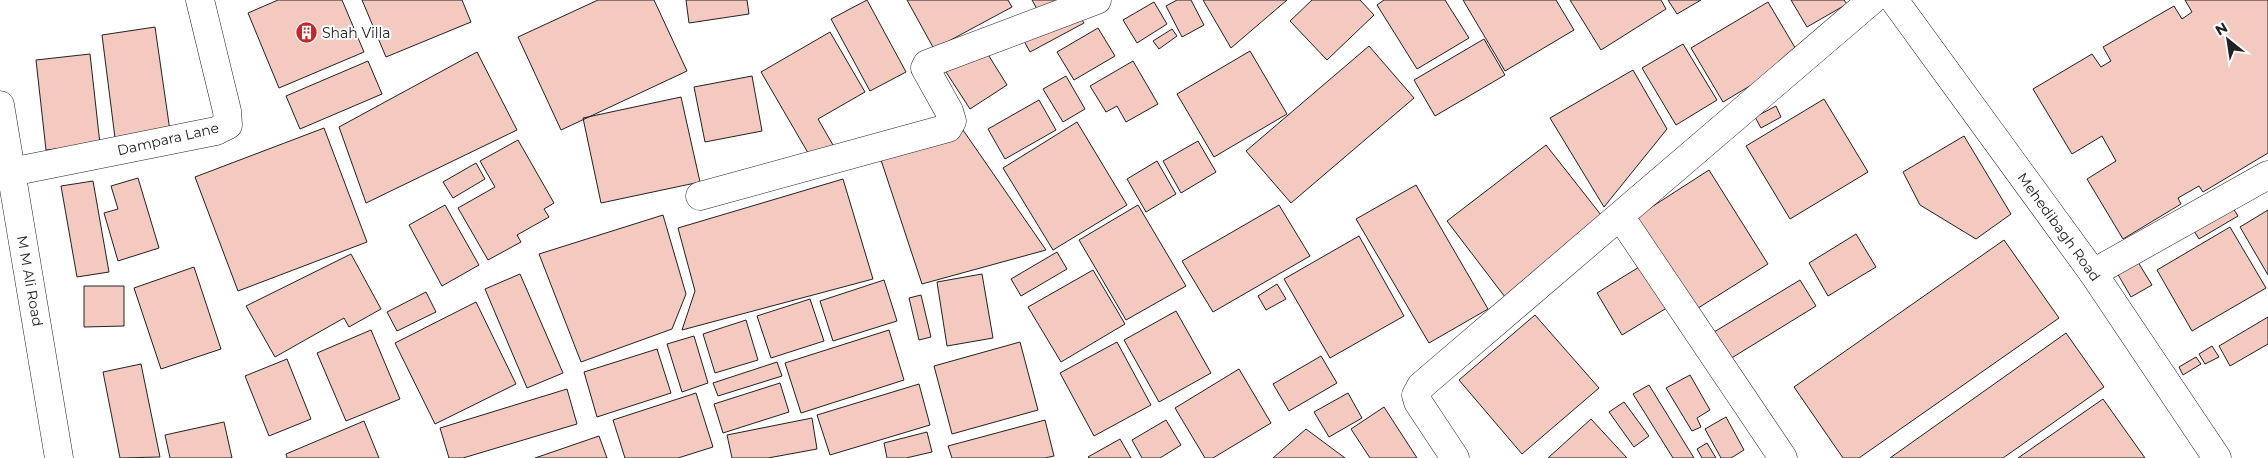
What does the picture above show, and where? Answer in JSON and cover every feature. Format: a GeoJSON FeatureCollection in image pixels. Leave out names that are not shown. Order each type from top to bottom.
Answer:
{"type":"FeatureCollection","features":[{"type":"Feature","properties":{"kind":"street","name":"Dampara Lane"},"geometry":{"type":"LineString","coordinates":[[11,172],[216,131],[228,125],[228,111],[200,0]]}},
{"type":"Feature","properties":{"kind":"street"},"geometry":{"type":"LineString","coordinates":[[700,196],[948,128],[952,121],[949,111],[925,68],[927,64],[1097,0]]}},
{"type":"Feature","properties":{"kind":"street"},"geometry":{"type":"LineString","coordinates":[[1455,458],[1418,402],[1416,395],[1421,386],[1872,0]]}},
{"type":"Feature","properties":{"kind":"street","name":"Mehedibagh Road"},"geometry":{"type":"LineString","coordinates":[[1894,0],[2092,273],[2217,458]]}},
{"type":"Feature","properties":{"kind":"street","name":"M M Ali Road"},"geometry":{"type":"LineString","coordinates":[[0,105],[59,458]]}},
{"type":"Feature","properties":{"kind":"street"},"geometry":{"type":"LineString","coordinates":[[2092,273],[2268,175]]}},
{"type":"Feature","properties":{"kind":"street"},"geometry":{"type":"LineString","coordinates":[[1620,216],[1782,458]]}},
{"type":"Feature","properties":{"kind":"building","name":"Shah Villa"},"geometry":{"type":"Polygon","coordinates":[[[278,0],[342,0],[364,52],[279,88],[248,13],[278,0]]]}},
{"type":"Feature","properties":{"kind":"building"},"geometry":{"type":"Polygon","coordinates":[[[362,0],[462,0],[471,22],[386,57],[362,0]]]}},
{"type":"Feature","properties":{"kind":"building"},"geometry":{"type":"Polygon","coordinates":[[[598,0],[654,0],[687,71],[561,130],[518,37],[598,0]]]}},
{"type":"Feature","properties":{"kind":"building"},"geometry":{"type":"Polygon","coordinates":[[[686,0],[747,0],[749,14],[689,23],[686,0]]]}},
{"type":"Feature","properties":{"kind":"building"},"geometry":{"type":"Polygon","coordinates":[[[867,0],[906,72],[870,91],[831,19],[867,0]]]}},
{"type":"Feature","properties":{"kind":"building"},"geometry":{"type":"Polygon","coordinates":[[[907,0],[1008,0],[1012,7],[934,49],[907,0]]]}},
{"type":"Feature","properties":{"kind":"building"},"geometry":{"type":"Polygon","coordinates":[[[1032,0],[1073,0],[1042,18],[1032,0]]]}},
{"type":"Feature","properties":{"kind":"building"},"geometry":{"type":"Polygon","coordinates":[[[1177,0],[1191,0],[1204,25],[1182,37],[1166,6],[1177,0]]]}},
{"type":"Feature","properties":{"kind":"building"},"geometry":{"type":"Polygon","coordinates":[[[1203,0],[1287,0],[1231,48],[1203,0]]]}},
{"type":"Feature","properties":{"kind":"building"},"geometry":{"type":"Polygon","coordinates":[[[1312,0],[1360,0],[1374,15],[1327,60],[1290,21],[1312,0]]]}},
{"type":"Feature","properties":{"kind":"building"},"geometry":{"type":"Polygon","coordinates":[[[1384,0],[1445,0],[1469,38],[1417,69],[1377,5],[1384,0]]]}},
{"type":"Feature","properties":{"kind":"building"},"geometry":{"type":"Polygon","coordinates":[[[1463,0],[1556,0],[1574,30],[1505,71],[1463,0]]]}},
{"type":"Feature","properties":{"kind":"building"},"geometry":{"type":"Polygon","coordinates":[[[1570,0],[1661,0],[1666,9],[1601,50],[1570,0]]]}},
{"type":"Feature","properties":{"kind":"building"},"geometry":{"type":"Polygon","coordinates":[[[1668,0],[1701,0],[1677,14],[1668,0]]]}},
{"type":"Feature","properties":{"kind":"building"},"geometry":{"type":"Polygon","coordinates":[[[1791,0],[1844,0],[1847,4],[1807,27],[1791,0]]]}},
{"type":"Feature","properties":{"kind":"building"},"geometry":{"type":"Polygon","coordinates":[[[2185,0],[2268,0],[2268,153],[2203,192],[2199,186],[2178,198],[2181,204],[2123,239],[2087,179],[2116,161],[2102,136],[2072,154],[2033,89],[2092,54],[2101,67],[2111,61],[2103,47],[2174,6],[2182,19],[2192,12],[2185,0]]]}},
{"type":"Feature","properties":{"kind":"building"},"geometry":{"type":"Polygon","coordinates":[[[1154,2],[1167,24],[1137,43],[1123,20],[1154,2]]]}},
{"type":"Feature","properties":{"kind":"building"},"geometry":{"type":"Polygon","coordinates":[[[1768,2],[1800,56],[1723,102],[1691,48],[1768,2]]]}},
{"type":"Feature","properties":{"kind":"building"},"geometry":{"type":"Polygon","coordinates":[[[1077,12],[1084,23],[1030,52],[1024,41],[1077,12]]]}},
{"type":"Feature","properties":{"kind":"building"},"geometry":{"type":"Polygon","coordinates":[[[155,27],[170,131],[115,138],[102,35],[155,27]]]}},
{"type":"Feature","properties":{"kind":"building"},"geometry":{"type":"Polygon","coordinates":[[[1098,28],[1115,56],[1074,80],[1057,52],[1098,28]]]}},
{"type":"Feature","properties":{"kind":"building"},"geometry":{"type":"Polygon","coordinates":[[[1172,29],[1177,36],[1159,49],[1153,41],[1172,29]]]}},
{"type":"Feature","properties":{"kind":"building"},"geometry":{"type":"Polygon","coordinates":[[[830,32],[865,92],[818,119],[833,145],[811,158],[761,72],[830,32]]]}},
{"type":"Feature","properties":{"kind":"building"},"geometry":{"type":"Polygon","coordinates":[[[1484,39],[1505,75],[1435,116],[1414,80],[1484,39]]]}},
{"type":"Feature","properties":{"kind":"building"},"geometry":{"type":"Polygon","coordinates":[[[1683,44],[1717,100],[1676,125],[1642,68],[1683,44]]]}},
{"type":"Feature","properties":{"kind":"building"},"geometry":{"type":"Polygon","coordinates":[[[1369,46],[1414,98],[1291,203],[1246,151],[1369,46]]]}},
{"type":"Feature","properties":{"kind":"building"},"geometry":{"type":"Polygon","coordinates":[[[984,48],[1007,85],[970,109],[946,72],[984,48]]]}},
{"type":"Feature","properties":{"kind":"building"},"geometry":{"type":"Polygon","coordinates":[[[1250,51],[1287,114],[1214,157],[1177,94],[1250,51]]]}},
{"type":"Feature","properties":{"kind":"building"},"geometry":{"type":"Polygon","coordinates":[[[477,52],[517,130],[366,203],[339,127],[477,52]]]}},
{"type":"Feature","properties":{"kind":"building"},"geometry":{"type":"Polygon","coordinates":[[[90,54],[100,144],[46,150],[36,60],[90,54]]]}},
{"type":"Feature","properties":{"kind":"building"},"geometry":{"type":"Polygon","coordinates":[[[368,61],[382,94],[300,129],[286,96],[368,61]]]}},
{"type":"Feature","properties":{"kind":"building"},"geometry":{"type":"Polygon","coordinates":[[[1133,61],[1158,104],[1126,122],[1117,106],[1106,112],[1090,86],[1133,61]]]}},
{"type":"Feature","properties":{"kind":"building"},"geometry":{"type":"Polygon","coordinates":[[[1633,70],[1667,129],[1604,207],[1550,118],[1633,70]]]}},
{"type":"Feature","properties":{"kind":"building"},"geometry":{"type":"Polygon","coordinates":[[[752,76],[762,131],[705,142],[694,87],[752,76]]]}},
{"type":"Feature","properties":{"kind":"building"},"geometry":{"type":"Polygon","coordinates":[[[1066,76],[1085,109],[1063,122],[1043,89],[1066,76]]]}},
{"type":"Feature","properties":{"kind":"building"},"geometry":{"type":"Polygon","coordinates":[[[681,97],[700,182],[601,203],[583,118],[681,97]]]}},
{"type":"Feature","properties":{"kind":"building"},"geometry":{"type":"Polygon","coordinates":[[[1824,99],[1868,172],[1790,219],[1746,146],[1824,99]]]}},
{"type":"Feature","properties":{"kind":"building"},"geometry":{"type":"Polygon","coordinates":[[[1039,100],[1056,130],[1005,159],[988,129],[1039,100]]]}},
{"type":"Feature","properties":{"kind":"building"},"geometry":{"type":"Polygon","coordinates":[[[1776,106],[1781,117],[1761,128],[1755,117],[1776,106]]]}},
{"type":"Feature","properties":{"kind":"building"},"geometry":{"type":"Polygon","coordinates":[[[1077,122],[1127,205],[1053,250],[1003,168],[1077,122]]]}},
{"type":"Feature","properties":{"kind":"building"},"geometry":{"type":"Polygon","coordinates":[[[324,128],[367,242],[238,291],[195,177],[324,128]]]}},
{"type":"Feature","properties":{"kind":"building"},"geometry":{"type":"Polygon","coordinates":[[[963,130],[1046,250],[922,284],[880,157],[963,130]]]}},
{"type":"Feature","properties":{"kind":"building"},"geometry":{"type":"Polygon","coordinates":[[[1964,136],[2011,214],[1976,239],[1920,205],[1903,172],[1964,136]]]}},
{"type":"Feature","properties":{"kind":"building"},"geometry":{"type":"Polygon","coordinates":[[[518,140],[554,203],[544,209],[549,217],[517,235],[521,242],[488,260],[458,208],[495,187],[480,161],[518,140]]]}},
{"type":"Feature","properties":{"kind":"building"},"geometry":{"type":"Polygon","coordinates":[[[1198,141],[1216,172],[1181,193],[1163,161],[1198,141]]]}},
{"type":"Feature","properties":{"kind":"building"},"geometry":{"type":"Polygon","coordinates":[[[1546,145],[1605,220],[1505,297],[1447,221],[1546,145]]]}},
{"type":"Feature","properties":{"kind":"building"},"geometry":{"type":"Polygon","coordinates":[[[1157,161],[1176,194],[1146,212],[1127,179],[1157,161]]]}},
{"type":"Feature","properties":{"kind":"building"},"geometry":{"type":"Polygon","coordinates":[[[476,163],[485,179],[453,198],[443,182],[476,163]]]}},
{"type":"Feature","properties":{"kind":"building"},"geometry":{"type":"Polygon","coordinates":[[[1709,170],[1768,264],[1695,310],[1636,217],[1709,170]]]}},
{"type":"Feature","properties":{"kind":"building"},"geometry":{"type":"Polygon","coordinates":[[[138,178],[159,248],[118,261],[104,213],[118,209],[111,186],[138,178]]]}},
{"type":"Feature","properties":{"kind":"building"},"geometry":{"type":"Polygon","coordinates":[[[843,179],[873,279],[682,330],[695,291],[678,228],[843,179]]]}},
{"type":"Feature","properties":{"kind":"building"},"geometry":{"type":"Polygon","coordinates":[[[93,181],[109,272],[77,277],[61,186],[93,181]]]}},
{"type":"Feature","properties":{"kind":"building"},"geometry":{"type":"Polygon","coordinates":[[[1416,185],[1488,309],[1429,343],[1356,219],[1416,185]]]}},
{"type":"Feature","properties":{"kind":"building"},"geometry":{"type":"Polygon","coordinates":[[[2228,200],[2238,216],[2199,239],[2189,223],[2228,200]]]}},
{"type":"Feature","properties":{"kind":"building"},"geometry":{"type":"Polygon","coordinates":[[[445,205],[479,265],[442,286],[409,225],[445,205]]]}},
{"type":"Feature","properties":{"kind":"building"},"geometry":{"type":"Polygon","coordinates":[[[1138,205],[1186,286],[1126,320],[1079,240],[1138,205]]]}},
{"type":"Feature","properties":{"kind":"building"},"geometry":{"type":"Polygon","coordinates":[[[1279,205],[1310,256],[1213,312],[1182,261],[1279,205]]]}},
{"type":"Feature","properties":{"kind":"building"},"geometry":{"type":"Polygon","coordinates":[[[2268,210],[2268,275],[2240,227],[2268,210]]]}},
{"type":"Feature","properties":{"kind":"building"},"geometry":{"type":"Polygon","coordinates":[[[663,215],[686,294],[672,329],[581,362],[539,254],[663,215]]]}},
{"type":"Feature","properties":{"kind":"building"},"geometry":{"type":"Polygon","coordinates":[[[2230,227],[2266,288],[2192,331],[2157,270],[2230,227]]]}},
{"type":"Feature","properties":{"kind":"building"},"geometry":{"type":"Polygon","coordinates":[[[1856,234],[1876,267],[1828,296],[1809,263],[1856,234]]]}},
{"type":"Feature","properties":{"kind":"building"},"geometry":{"type":"Polygon","coordinates":[[[1359,236],[1404,316],[1330,358],[1284,279],[1359,236]]]}},
{"type":"Feature","properties":{"kind":"building"},"geometry":{"type":"Polygon","coordinates":[[[2004,240],[2059,318],[1859,458],[1843,458],[1794,387],[2004,240]]]}},
{"type":"Feature","properties":{"kind":"building"},"geometry":{"type":"Polygon","coordinates":[[[1057,252],[1067,269],[1021,296],[1011,279],[1057,252]]]}},
{"type":"Feature","properties":{"kind":"building"},"geometry":{"type":"Polygon","coordinates":[[[351,254],[381,309],[349,327],[344,318],[275,357],[246,306],[351,254]]]}},
{"type":"Feature","properties":{"kind":"building"},"geometry":{"type":"Polygon","coordinates":[[[2133,254],[2152,285],[2131,297],[2113,266],[2133,254]]]}},
{"type":"Feature","properties":{"kind":"building"},"geometry":{"type":"Polygon","coordinates":[[[1644,264],[1670,306],[1622,335],[1597,293],[1644,264]]]}},
{"type":"Feature","properties":{"kind":"building"},"geometry":{"type":"Polygon","coordinates":[[[194,267],[221,349],[161,369],[134,288],[194,267]]]}},
{"type":"Feature","properties":{"kind":"building"},"geometry":{"type":"Polygon","coordinates":[[[1093,270],[1125,324],[1061,362],[1028,307],[1093,270]]]}},
{"type":"Feature","properties":{"kind":"building"},"geometry":{"type":"Polygon","coordinates":[[[520,274],[563,373],[527,388],[485,289],[520,274]]]}},
{"type":"Feature","properties":{"kind":"building"},"geometry":{"type":"Polygon","coordinates":[[[982,274],[993,338],[947,346],[937,282],[982,274]]]}},
{"type":"Feature","properties":{"kind":"building"},"geometry":{"type":"Polygon","coordinates":[[[884,280],[897,321],[833,341],[820,301],[884,280]]]}},
{"type":"Feature","properties":{"kind":"building"},"geometry":{"type":"Polygon","coordinates":[[[1800,280],[1816,306],[1730,359],[1714,332],[1800,280]]]}},
{"type":"Feature","properties":{"kind":"building"},"geometry":{"type":"Polygon","coordinates":[[[1277,284],[1286,299],[1266,310],[1258,296],[1277,284]]]}},
{"type":"Feature","properties":{"kind":"building"},"geometry":{"type":"Polygon","coordinates":[[[84,286],[124,286],[124,326],[84,327],[84,286]]]}},
{"type":"Feature","properties":{"kind":"building"},"geometry":{"type":"Polygon","coordinates":[[[426,292],[436,312],[397,331],[387,312],[426,292]]]}},
{"type":"Feature","properties":{"kind":"building"},"geometry":{"type":"Polygon","coordinates":[[[921,295],[931,337],[919,340],[909,298],[921,295]]]}},
{"type":"Feature","properties":{"kind":"building"},"geometry":{"type":"Polygon","coordinates":[[[810,299],[824,341],[771,358],[757,316],[810,299]]]}},
{"type":"Feature","properties":{"kind":"building"},"geometry":{"type":"Polygon","coordinates":[[[476,302],[516,384],[435,424],[395,343],[476,302]]]}},
{"type":"Feature","properties":{"kind":"building"},"geometry":{"type":"Polygon","coordinates":[[[1176,311],[1211,373],[1159,402],[1124,340],[1176,311]]]}},
{"type":"Feature","properties":{"kind":"building"},"geometry":{"type":"Polygon","coordinates":[[[1535,315],[1599,388],[1522,454],[1459,380],[1535,315]]]}},
{"type":"Feature","properties":{"kind":"building"},"geometry":{"type":"Polygon","coordinates":[[[2268,317],[2268,344],[2230,366],[2219,346],[2268,317]]]}},
{"type":"Feature","properties":{"kind":"building"},"geometry":{"type":"Polygon","coordinates":[[[746,320],[758,360],[715,373],[703,334],[746,320]]]}},
{"type":"Feature","properties":{"kind":"building"},"geometry":{"type":"Polygon","coordinates":[[[371,330],[400,399],[346,421],[317,353],[371,330]]]}},
{"type":"Feature","properties":{"kind":"building"},"geometry":{"type":"Polygon","coordinates":[[[889,330],[904,380],[801,413],[785,363],[889,330]]]}},
{"type":"Feature","properties":{"kind":"building"},"geometry":{"type":"Polygon","coordinates":[[[2066,333],[2104,387],[2003,458],[1890,458],[2066,333]]]}},
{"type":"Feature","properties":{"kind":"building"},"geometry":{"type":"Polygon","coordinates":[[[694,336],[708,383],[682,392],[667,344],[694,336]]]}},
{"type":"Feature","properties":{"kind":"building"},"geometry":{"type":"Polygon","coordinates":[[[1020,342],[1038,410],[952,434],[934,366],[1020,342]]]}},
{"type":"Feature","properties":{"kind":"building"},"geometry":{"type":"Polygon","coordinates":[[[1117,342],[1151,405],[1094,436],[1060,373],[1117,342]]]}},
{"type":"Feature","properties":{"kind":"building"},"geometry":{"type":"Polygon","coordinates":[[[2212,346],[2219,357],[2205,364],[2199,354],[2212,346]]]}},
{"type":"Feature","properties":{"kind":"building"},"geometry":{"type":"Polygon","coordinates":[[[657,349],[671,393],[597,417],[584,372],[657,349]]]}},
{"type":"Feature","properties":{"kind":"building"},"geometry":{"type":"Polygon","coordinates":[[[1321,356],[1337,383],[1289,411],[1273,384],[1321,356]]]}},
{"type":"Feature","properties":{"kind":"building"},"geometry":{"type":"Polygon","coordinates":[[[2196,357],[2201,364],[2183,375],[2179,367],[2196,357]]]}},
{"type":"Feature","properties":{"kind":"building"},"geometry":{"type":"Polygon","coordinates":[[[287,359],[311,419],[269,436],[245,376],[287,359]]]}},
{"type":"Feature","properties":{"kind":"building"},"geometry":{"type":"Polygon","coordinates":[[[777,362],[782,376],[718,396],[713,383],[777,362]]]}},
{"type":"Feature","properties":{"kind":"building"},"geometry":{"type":"Polygon","coordinates":[[[141,364],[160,457],[120,458],[103,372],[141,364]]]}},
{"type":"Feature","properties":{"kind":"building"},"geometry":{"type":"Polygon","coordinates":[[[1239,369],[1271,423],[1213,458],[1205,458],[1175,408],[1239,369]]]}},
{"type":"Feature","properties":{"kind":"building"},"geometry":{"type":"Polygon","coordinates":[[[1690,375],[1710,410],[1697,418],[1701,427],[1692,431],[1666,388],[1690,375]]]}},
{"type":"Feature","properties":{"kind":"building"},"geometry":{"type":"Polygon","coordinates":[[[780,383],[789,412],[723,433],[714,404],[780,383]]]}},
{"type":"Feature","properties":{"kind":"building"},"geometry":{"type":"Polygon","coordinates":[[[919,384],[930,425],[830,455],[817,415],[919,384]]]}},
{"type":"Feature","properties":{"kind":"building"},"geometry":{"type":"Polygon","coordinates":[[[1649,385],[1694,458],[1673,458],[1633,394],[1649,385]]]}},
{"type":"Feature","properties":{"kind":"building"},"geometry":{"type":"Polygon","coordinates":[[[567,389],[577,424],[463,458],[449,458],[440,428],[567,389]]]}},
{"type":"Feature","properties":{"kind":"building"},"geometry":{"type":"Polygon","coordinates":[[[696,393],[713,447],[678,458],[625,458],[613,420],[696,393]]]}},
{"type":"Feature","properties":{"kind":"building"},"geometry":{"type":"Polygon","coordinates":[[[1348,393],[1362,418],[1329,437],[1314,412],[1348,393]]]}},
{"type":"Feature","properties":{"kind":"building"},"geometry":{"type":"Polygon","coordinates":[[[2103,399],[2145,458],[2018,458],[2103,399]]]}},
{"type":"Feature","properties":{"kind":"building"},"geometry":{"type":"Polygon","coordinates":[[[1624,402],[1649,436],[1634,447],[1609,412],[1624,402]]]}},
{"type":"Feature","properties":{"kind":"building"},"geometry":{"type":"Polygon","coordinates":[[[1384,407],[1417,458],[1370,458],[1351,429],[1384,407]]]}},
{"type":"Feature","properties":{"kind":"building"},"geometry":{"type":"Polygon","coordinates":[[[1726,417],[1744,450],[1731,458],[1721,458],[1705,429],[1726,417]]]}},
{"type":"Feature","properties":{"kind":"building"},"geometry":{"type":"Polygon","coordinates":[[[812,418],[817,449],[768,458],[732,458],[727,435],[812,418]]]}},
{"type":"Feature","properties":{"kind":"building"},"geometry":{"type":"Polygon","coordinates":[[[1591,419],[1627,458],[1548,458],[1591,419]]]}},
{"type":"Feature","properties":{"kind":"building"},"geometry":{"type":"Polygon","coordinates":[[[1045,420],[1054,456],[1045,458],[952,458],[948,446],[1045,420]]]}},
{"type":"Feature","properties":{"kind":"building"},"geometry":{"type":"Polygon","coordinates":[[[1166,420],[1181,445],[1160,458],[1142,458],[1132,440],[1166,420]]]}},
{"type":"Feature","properties":{"kind":"building"},"geometry":{"type":"Polygon","coordinates":[[[364,421],[379,458],[287,458],[286,454],[364,421]]]}},
{"type":"Feature","properties":{"kind":"building"},"geometry":{"type":"Polygon","coordinates":[[[224,422],[232,458],[170,458],[165,435],[224,422]]]}},
{"type":"Feature","properties":{"kind":"building"},"geometry":{"type":"Polygon","coordinates":[[[1306,429],[1345,458],[1273,458],[1306,429]]]}},
{"type":"Feature","properties":{"kind":"building"},"geometry":{"type":"Polygon","coordinates":[[[927,432],[932,452],[906,458],[887,458],[884,443],[927,432]]]}},
{"type":"Feature","properties":{"kind":"building"},"geometry":{"type":"Polygon","coordinates":[[[599,436],[607,458],[535,458],[599,436]]]}},
{"type":"Feature","properties":{"kind":"building"},"geometry":{"type":"Polygon","coordinates":[[[1120,439],[1131,458],[1088,457],[1120,439]]]}},
{"type":"Feature","properties":{"kind":"building"},"geometry":{"type":"Polygon","coordinates":[[[1707,443],[1716,458],[1702,458],[1697,449],[1707,443]]]}},
{"type":"Feature","properties":{"kind":"place","name":"Shah Villa"},"geometry":{"type":"Point","coordinates":[306,33]}}]}
